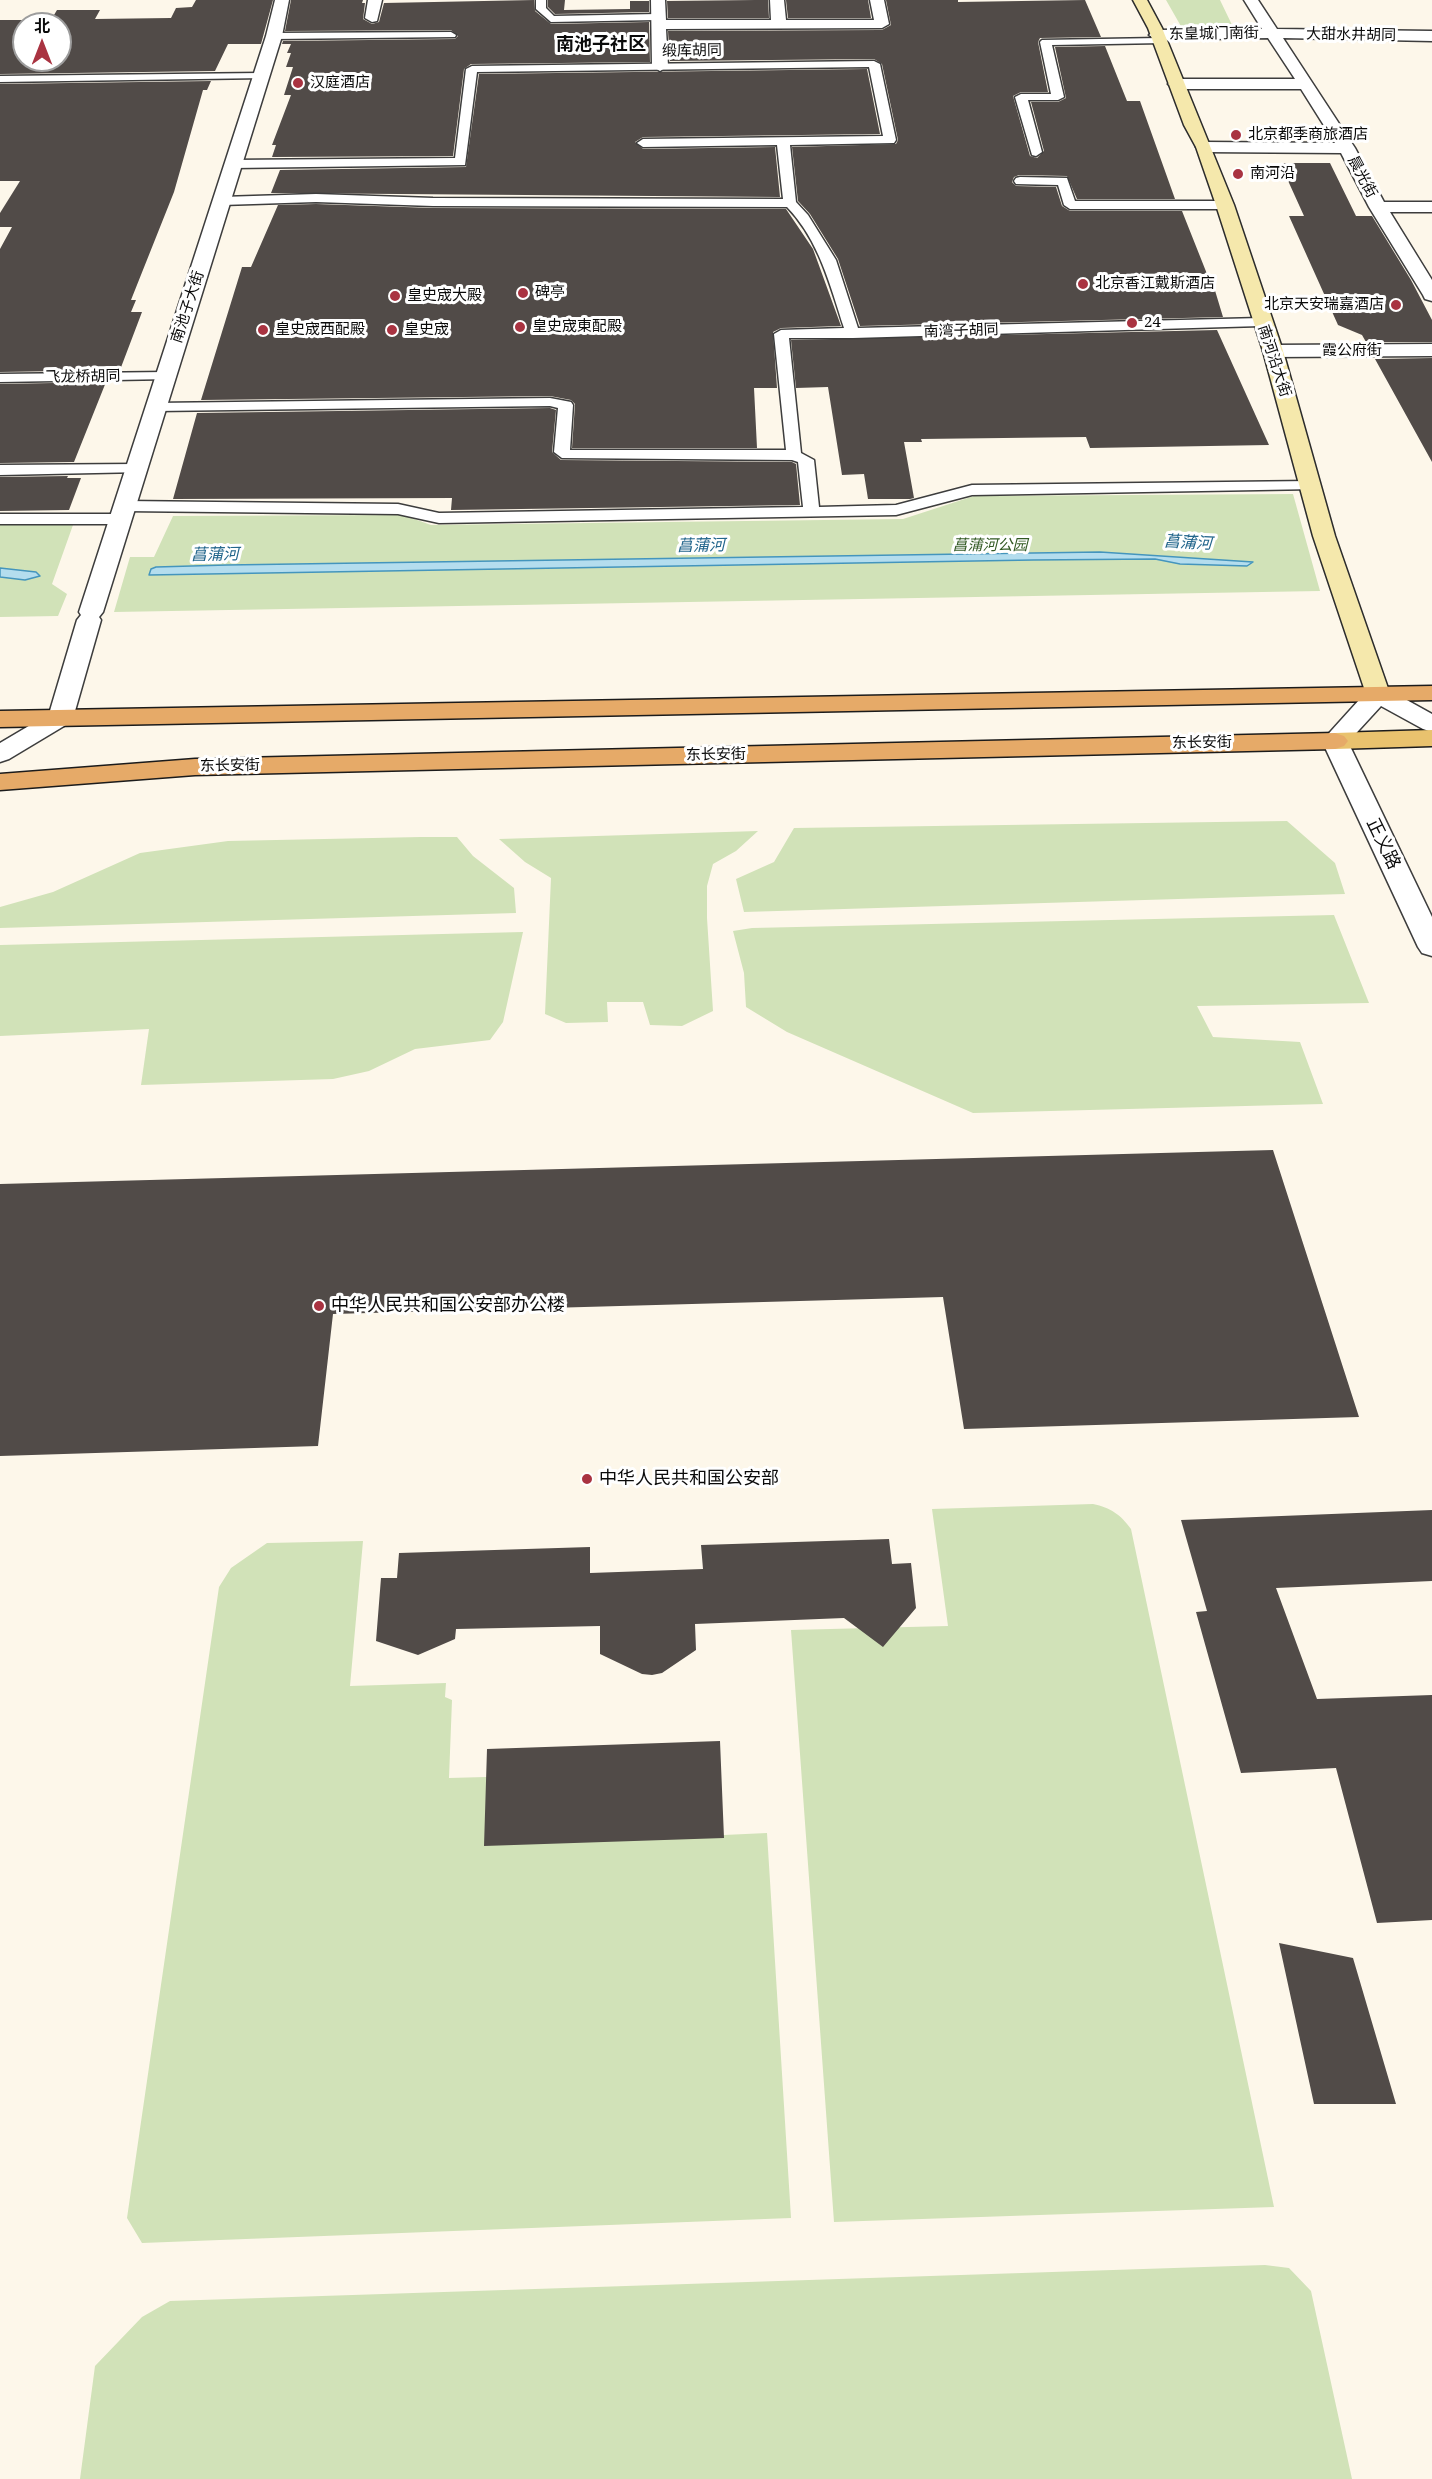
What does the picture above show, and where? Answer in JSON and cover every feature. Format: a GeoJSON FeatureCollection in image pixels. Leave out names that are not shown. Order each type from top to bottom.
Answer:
{"type":"FeatureCollection","features":[{"type":"Feature","properties":{"kind":"highway"},"geometry":{"type":"LineString","coordinates":[[0,719],[1432,693]]}},
{"type":"Feature","properties":{"kind":"highway","name":"东长安街"},"geometry":{"type":"LineString","coordinates":[[0,782],[195,767],[1335,741]]}},
{"type":"Feature","properties":{"kind":"main road","name":"南河沿大街"},"geometry":{"type":"LineString","coordinates":[[1140,0],[1158,38],[1192,125],[1204,147],[1225,205],[1273,351],[1324,536],[1378,694]]}},
{"type":"Feature","properties":{"kind":"main road","name":"东长安街"},"geometry":{"type":"LineString","coordinates":[[1335,741],[1432,738]]}},
{"type":"Feature","properties":{"kind":"street","name":"南池子大街"},"geometry":{"type":"LineString","coordinates":[[60,718],[136,469],[274,36],[282,0]]}},
{"type":"Feature","properties":{"kind":"street"},"geometry":{"type":"LineString","coordinates":[[372,18],[375,0]]}},
{"type":"Feature","properties":{"kind":"street"},"geometry":{"type":"LineString","coordinates":[[658,0],[660,66]]}},
{"type":"Feature","properties":{"kind":"street"},"geometry":{"type":"LineString","coordinates":[[777,0],[779,24]]}},
{"type":"Feature","properties":{"kind":"street"},"geometry":{"type":"LineString","coordinates":[[658,21],[882,24],[877,0]]}},
{"type":"Feature","properties":{"kind":"street","name":"晨光街"},"geometry":{"type":"LineString","coordinates":[[1251,0],[1347,148],[1378,207],[1432,295]]}},
{"type":"Feature","properties":{"kind":"street","name":"东皇城门南街"},"geometry":{"type":"LineString","coordinates":[[1158,38],[1271,33]]}},
{"type":"Feature","properties":{"kind":"street","name":"大甜水井胡同"},"geometry":{"type":"LineString","coordinates":[[1271,33],[1432,36]]}},
{"type":"Feature","properties":{"kind":"street"},"geometry":{"type":"LineString","coordinates":[[1176,84],[1304,84]]}},
{"type":"Feature","properties":{"kind":"street"},"geometry":{"type":"LineString","coordinates":[[1204,147],[1347,148]]}},
{"type":"Feature","properties":{"kind":"street"},"geometry":{"type":"LineString","coordinates":[[1378,207],[1432,207]]}},
{"type":"Feature","properties":{"kind":"street","name":"霞公府街"},"geometry":{"type":"LineString","coordinates":[[1273,351],[1432,350]]}},
{"type":"Feature","properties":{"kind":"street"},"geometry":{"type":"LineString","coordinates":[[1335,741],[1378,694],[1432,724]]}},
{"type":"Feature","properties":{"kind":"street"},"geometry":{"type":"LineString","coordinates":[[0,754],[60,718]]}},
{"type":"Feature","properties":{"kind":"street","name":"正义路"},"geometry":{"type":"LineString","coordinates":[[1335,741],[1432,946]]}},
{"type":"Feature","properties":{"kind":"lane"},"geometry":{"type":"LineString","coordinates":[[541,0],[541,9],[551,19],[658,21]]}},
{"type":"Feature","properties":{"kind":"lane"},"geometry":{"type":"LineString","coordinates":[[274,36],[451,35]]}},
{"type":"Feature","properties":{"kind":"lane"},"geometry":{"type":"LineString","coordinates":[[1036,152],[1021,97],[1058,97],[1046,42],[1158,38]]}},
{"type":"Feature","properties":{"kind":"lane","name":"缎库胡同"},"geometry":{"type":"LineString","coordinates":[[233,164],[461,162],[472,69],[874,64],[890,140],[643,143]]}},
{"type":"Feature","properties":{"kind":"lane"},"geometry":{"type":"LineString","coordinates":[[0,79],[261,76]]}},
{"type":"Feature","properties":{"kind":"lane"},"geometry":{"type":"LineString","coordinates":[[783,141],[790,203],[802,215],[829,260],[853,334]]}},
{"type":"Feature","properties":{"kind":"lane"},"geometry":{"type":"LineString","coordinates":[[1020,181],[1063,181],[1070,205],[1225,205]]}},
{"type":"Feature","properties":{"kind":"lane"},"geometry":{"type":"LineString","coordinates":[[222,201],[316,198],[433,202],[790,203]]}},
{"type":"Feature","properties":{"kind":"lane","name":"南湾子胡同"},"geometry":{"type":"LineString","coordinates":[[794,454],[781,334],[1262,322]]}},
{"type":"Feature","properties":{"kind":"lane","name":"飞龙桥胡同"},"geometry":{"type":"LineString","coordinates":[[0,378],[166,376]]}},
{"type":"Feature","properties":{"kind":"lane"},"geometry":{"type":"LineString","coordinates":[[156,407],[550,402],[566,405],[562,452],[567,455],[794,454],[806,460],[812,512]]}},
{"type":"Feature","properties":{"kind":"lane"},"geometry":{"type":"LineString","coordinates":[[0,470],[136,469]]}},
{"type":"Feature","properties":{"kind":"lane"},"geometry":{"type":"LineString","coordinates":[[0,519],[123,513],[398,509],[439,518],[896,510],[972,490],[1310,486]]}},
{"type":"Feature","properties":{"kind":"green space"},"geometry":{"type":"Polygon","coordinates":[[[1166,0],[1220,0],[1233,27],[1182,28],[1166,0]]]}},
{"type":"Feature","properties":{"kind":"green space","name":"菖蒲河公园"},"geometry":{"type":"Polygon","coordinates":[[[1293,494],[1320,591],[114,612],[130,557],[154,557],[173,516],[403,515],[431,525],[903,519],[974,496],[1293,494]]]}},
{"type":"Feature","properties":{"kind":"green space"},"geometry":{"type":"Polygon","coordinates":[[[0,525],[73,525],[52,584],[67,594],[58,616],[0,617],[0,525]]]}},
{"type":"Feature","properties":{"kind":"green space"},"geometry":{"type":"Polygon","coordinates":[[[1287,821],[1335,863],[1345,894],[744,912],[736,879],[774,862],[794,828],[1287,821]]]}},
{"type":"Feature","properties":{"kind":"green space"},"geometry":{"type":"Polygon","coordinates":[[[758,831],[736,851],[713,864],[707,886],[713,1011],[682,1026],[650,1025],[643,1002],[607,1002],[608,1022],[566,1023],[545,1014],[551,878],[525,862],[499,839],[758,831]]]}},
{"type":"Feature","properties":{"kind":"green space"},"geometry":{"type":"Polygon","coordinates":[[[457,837],[473,856],[514,888],[516,913],[0,928],[0,907],[53,892],[140,853],[228,841],[457,837]]]}},
{"type":"Feature","properties":{"kind":"green space"},"geometry":{"type":"Polygon","coordinates":[[[1334,915],[1369,1003],[1197,1006],[1213,1037],[1300,1042],[1323,1104],[973,1113],[787,1032],[746,1007],[744,973],[733,931],[752,928],[1334,915]]]}},
{"type":"Feature","properties":{"kind":"green space"},"geometry":{"type":"Polygon","coordinates":[[[523,932],[503,1022],[490,1040],[415,1049],[369,1071],[333,1079],[141,1085],[149,1029],[0,1036],[0,945],[523,932]]]}},
{"type":"Feature","properties":{"kind":"green space"},"geometry":{"type":"Polygon","coordinates":[[[1093,1504],[1115,1512],[1131,1529],[1274,2207],[834,2222],[791,1630],[948,1626],[932,1509],[1093,1504]]]}},
{"type":"Feature","properties":{"kind":"green space"},"geometry":{"type":"Polygon","coordinates":[[[363,1541],[350,1686],[446,1683],[445,1697],[452,1700],[449,1778],[486,1777],[724,1835],[767,1833],[791,2218],[142,2243],[127,2218],[219,1587],[231,1568],[267,1543],[363,1541]]]}},
{"type":"Feature","properties":{"kind":"green space"},"geometry":{"type":"Polygon","coordinates":[[[1265,2265],[1289,2268],[1311,2291],[1352,2479],[80,2479],[95,2366],[142,2317],[170,2301],[1265,2265]]]}},
{"type":"Feature","properties":{"kind":"water"},"geometry":{"type":"Polygon","coordinates":[[[1100,552],[1253,562],[1247,566],[1180,564],[1155,559],[1033,560],[149,575],[151,569],[156,567],[227,565],[1100,552]]]}},
{"type":"Feature","properties":{"kind":"water"},"geometry":{"type":"Polygon","coordinates":[[[0,568],[36,572],[40,576],[25,580],[0,577],[0,568]]]}},
{"type":"Feature","properties":{"kind":"building"},"geometry":{"type":"Polygon","coordinates":[[[196,0],[273,0],[261,44],[228,44],[215,71],[0,74],[0,20],[12,20],[12,72],[72,72],[72,12],[56,12],[57,10],[100,10],[95,19],[171,18],[176,8],[192,7],[196,0]]]}},
{"type":"Feature","properties":{"kind":"building"},"geometry":{"type":"Polygon","coordinates":[[[291,0],[363,0],[362,3],[365,3],[363,19],[372,24],[379,22],[384,3],[534,0],[535,11],[551,24],[649,22],[650,62],[471,64],[464,69],[453,156],[272,157],[276,145],[272,145],[291,95],[284,95],[293,67],[286,67],[291,53],[287,53],[291,44],[282,44],[283,41],[455,39],[458,36],[451,30],[285,31],[291,0]]]}},
{"type":"Feature","properties":{"kind":"building"},"geometry":{"type":"Polygon","coordinates":[[[548,0],[565,0],[564,10],[630,9],[630,1],[649,1],[649,12],[555,14],[548,7],[548,0]]]}},
{"type":"Feature","properties":{"kind":"building"},"geometry":{"type":"Polygon","coordinates":[[[768,0],[769,18],[668,18],[667,1],[768,0]]]}},
{"type":"Feature","properties":{"kind":"building"},"geometry":{"type":"Polygon","coordinates":[[[786,0],[868,0],[871,18],[788,18],[786,0]]]}},
{"type":"Feature","properties":{"kind":"building"},"geometry":{"type":"Polygon","coordinates":[[[886,0],[958,0],[958,2],[1085,0],[1101,37],[1040,38],[1038,42],[1048,92],[1021,92],[1013,96],[1030,156],[1037,158],[1044,151],[1031,102],[1058,102],[1066,98],[1055,47],[1105,46],[1127,101],[1140,101],[1175,199],[1077,199],[1067,176],[1019,175],[1014,177],[1012,182],[1016,186],[1056,187],[1062,206],[1070,211],[1182,211],[1207,274],[1210,274],[1223,317],[860,326],[838,259],[810,214],[798,201],[792,147],[896,144],[898,140],[882,64],[874,59],[670,61],[668,31],[882,30],[891,25],[886,0]]]}},
{"type":"Feature","properties":{"kind":"building"},"geometry":{"type":"Polygon","coordinates":[[[867,69],[880,134],[643,137],[635,142],[643,149],[775,147],[780,197],[271,193],[280,170],[466,167],[479,74],[867,69]]]}},
{"type":"Feature","properties":{"kind":"building"},"geometry":{"type":"Polygon","coordinates":[[[211,81],[207,90],[203,90],[174,192],[131,300],[136,300],[131,312],[142,312],[120,370],[0,372],[0,249],[12,227],[0,227],[0,213],[20,181],[0,181],[0,84],[211,81]]]}},
{"type":"Feature","properties":{"kind":"building"},"geometry":{"type":"Polygon","coordinates":[[[1280,163],[1330,163],[1356,216],[1372,216],[1411,280],[1432,320],[1432,342],[1366,342],[1362,335],[1338,325],[1289,216],[1304,216],[1280,163]]]}},
{"type":"Feature","properties":{"kind":"building"},"geometry":{"type":"Polygon","coordinates":[[[278,205],[433,208],[786,209],[813,249],[841,326],[781,328],[773,332],[777,388],[754,388],[757,448],[572,448],[575,404],[571,400],[550,396],[201,400],[242,267],[251,267],[278,205]]]}},
{"type":"Feature","properties":{"kind":"building"},"geometry":{"type":"Polygon","coordinates":[[[1217,330],[1269,445],[1090,448],[1086,437],[921,439],[922,442],[904,442],[914,498],[910,499],[868,499],[864,474],[842,475],[828,387],[796,388],[791,340],[1217,330]]]}},
{"type":"Feature","properties":{"kind":"building"},"geometry":{"type":"Polygon","coordinates":[[[1432,358],[1432,462],[1375,359],[1432,358]]]}},
{"type":"Feature","properties":{"kind":"building"},"geometry":{"type":"Polygon","coordinates":[[[106,382],[74,462],[0,463],[0,384],[106,382]]]}},
{"type":"Feature","properties":{"kind":"building"},"geometry":{"type":"Polygon","coordinates":[[[550,408],[556,410],[552,452],[561,460],[792,462],[796,464],[800,505],[451,510],[452,498],[173,499],[197,413],[550,408]]]}},
{"type":"Feature","properties":{"kind":"building"},"geometry":{"type":"Polygon","coordinates":[[[68,476],[67,478],[81,478],[69,510],[0,511],[0,477],[68,476]]]}},
{"type":"Feature","properties":{"kind":"building","name":"中华人民共和国公安部办公楼"},"geometry":{"type":"Polygon","coordinates":[[[1273,1150],[1359,1417],[964,1429],[943,1297],[333,1314],[318,1446],[0,1456],[0,1184],[1273,1150]]]}},
{"type":"Feature","properties":{"kind":"building"},"geometry":{"type":"Polygon","coordinates":[[[1432,1510],[1432,1581],[1276,1588],[1317,1699],[1432,1695],[1432,1920],[1377,1923],[1336,1768],[1241,1773],[1196,1612],[1207,1611],[1181,1520],[1432,1510]]]}},
{"type":"Feature","properties":{"kind":"building"},"geometry":{"type":"Polygon","coordinates":[[[889,1539],[892,1564],[911,1563],[916,1608],[883,1647],[844,1618],[695,1624],[696,1650],[662,1673],[652,1675],[642,1674],[600,1654],[600,1626],[456,1629],[455,1639],[418,1655],[376,1641],[381,1578],[397,1578],[399,1553],[590,1547],[590,1573],[703,1569],[701,1545],[889,1539]]]}},
{"type":"Feature","properties":{"kind":"building"},"geometry":{"type":"Polygon","coordinates":[[[720,1741],[724,1838],[484,1846],[487,1749],[720,1741]]]}},
{"type":"Feature","properties":{"kind":"building"},"geometry":{"type":"Polygon","coordinates":[[[1279,1943],[1353,1958],[1396,2104],[1314,2104],[1279,1943]]]}},
{"type":"Feature","properties":{"kind":"place","name":"汉庭酒店"},"geometry":{"type":"Point","coordinates":[298,83]}},
{"type":"Feature","properties":{"kind":"place","name":"北京都季商旅酒店"},"geometry":{"type":"Point","coordinates":[1236,135]}},
{"type":"Feature","properties":{"kind":"place","name":"南河沿"},"geometry":{"type":"Point","coordinates":[1238,174]}},
{"type":"Feature","properties":{"kind":"place","name":"北京香江戴斯酒店"},"geometry":{"type":"Point","coordinates":[1083,284]}},
{"type":"Feature","properties":{"kind":"place","name":"碑亭"},"geometry":{"type":"Point","coordinates":[523,293]}},
{"type":"Feature","properties":{"kind":"place","name":"皇史宬大殿"},"geometry":{"type":"Point","coordinates":[395,296]}},
{"type":"Feature","properties":{"kind":"place","name":"北京天安瑞嘉酒店"},"geometry":{"type":"Point","coordinates":[1396,305]}},
{"type":"Feature","properties":{"kind":"place","name":"24"},"geometry":{"type":"Point","coordinates":[1132,323]}},
{"type":"Feature","properties":{"kind":"place","name":"皇史宬東配殿"},"geometry":{"type":"Point","coordinates":[520,327]}},
{"type":"Feature","properties":{"kind":"place","name":"皇史宬西配殿"},"geometry":{"type":"Point","coordinates":[263,330]}},
{"type":"Feature","properties":{"kind":"place","name":"皇史宬"},"geometry":{"type":"Point","coordinates":[392,330]}},
{"type":"Feature","properties":{"kind":"place","name":"中华人民共和国公安部办公楼"},"geometry":{"type":"Point","coordinates":[319,1306]}},
{"type":"Feature","properties":{"kind":"place","name":"中华人民共和国公安部"},"geometry":{"type":"Point","coordinates":[587,1479]}},
{"type":"Feature","properties":{"kind":"district","name":"南池子社区"},"geometry":{"type":"Point","coordinates":[601,45]}},
{"type":"Feature","properties":{"kind":"water label","name":"菖蒲河"},"geometry":{"type":"Point","coordinates":[1188,543]}},
{"type":"Feature","properties":{"kind":"water label","name":"菖蒲河"},"geometry":{"type":"Point","coordinates":[701,546]}},
{"type":"Feature","properties":{"kind":"water label","name":"菖蒲河"},"geometry":{"type":"Point","coordinates":[215,555]}}]}
